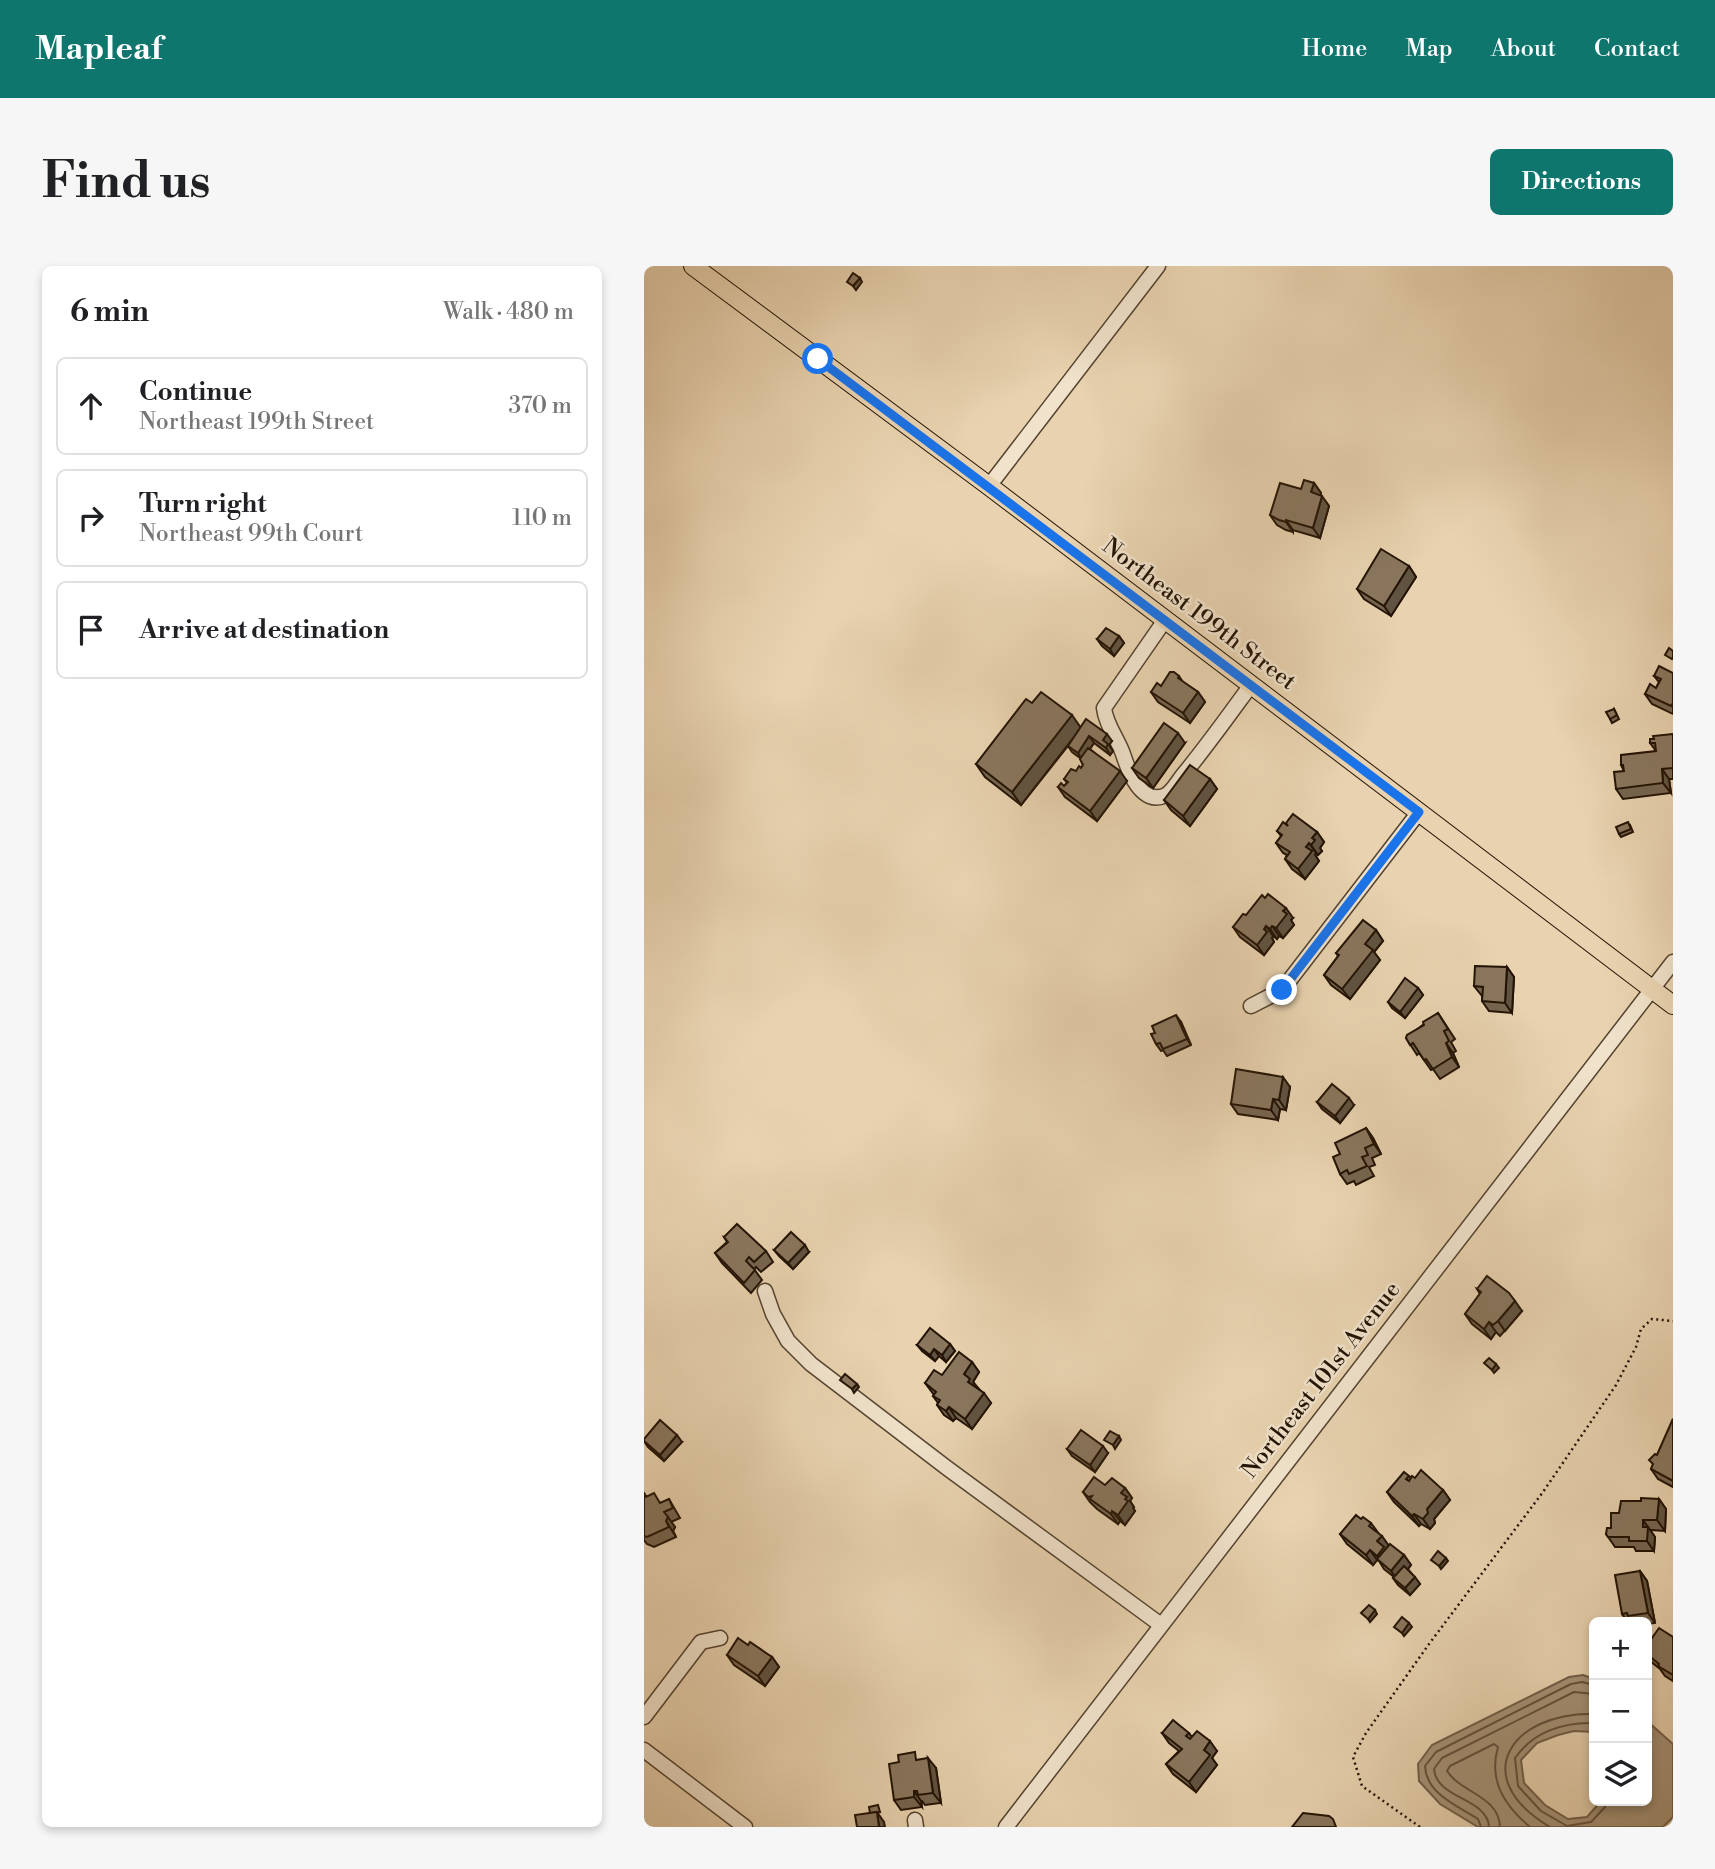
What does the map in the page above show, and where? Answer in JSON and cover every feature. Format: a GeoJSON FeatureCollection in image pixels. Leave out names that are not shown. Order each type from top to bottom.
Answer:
{"type":"FeatureCollection","features":[{"type":"Feature","properties":{"kind":"main road","name":"Northeast 199th Street"},"geometry":{"type":"LineString","coordinates":[[693,266],[989,486],[1673,1004]]}},
{"type":"Feature","properties":{"kind":"street"},"geometry":{"type":"LineString","coordinates":[[989,486],[1158,266]]}},
{"type":"Feature","properties":{"kind":"street"},"geometry":{"type":"LineString","coordinates":[[1165,620],[1104,708],[1106,720],[1123,753],[1133,781],[1145,793],[1156,797],[1165,796],[1172,790],[1251,685]]}},
{"type":"Feature","properties":{"kind":"street"},"geometry":{"type":"LineString","coordinates":[[1251,1006],[1282,990],[1419,812]]}},
{"type":"Feature","properties":{"kind":"street","name":"Northeast 101st Avenue"},"geometry":{"type":"LineString","coordinates":[[1006,1827],[1673,962]]}},
{"type":"Feature","properties":{"kind":"street"},"geometry":{"type":"LineString","coordinates":[[765,1291],[773,1314],[788,1341],[811,1364],[936,1460],[1161,1625]]}},
{"type":"Feature","properties":{"kind":"street"},"geometry":{"type":"LineString","coordinates":[[644,1717],[701,1642],[709,1638],[720,1638]]}},
{"type":"Feature","properties":{"kind":"street"},"geometry":{"type":"LineString","coordinates":[[644,1750],[745,1827]]}},
{"type":"Feature","properties":{"kind":"path"},"geometry":{"type":"LineString","coordinates":[[1420,1827],[1362,1786],[1353,1757],[1374,1721],[1544,1492],[1609,1396],[1636,1347],[1642,1329],[1652,1319],[1673,1321]]}},
{"type":"Feature","properties":{"kind":"water"},"geometry":{"type":"Polygon","coordinates":[[[1583,1675],[1589,1677],[1589,1732],[1574,1731],[1537,1743],[1521,1760],[1524,1783],[1545,1805],[1568,1819],[1587,1817],[1597,1806],[1652,1806],[1652,1725],[1673,1744],[1673,1817],[1663,1827],[1478,1827],[1440,1804],[1419,1781],[1418,1764],[1432,1745],[1569,1677],[1583,1675]]]}},
{"type":"Feature","properties":{"kind":"building"},"geometry":{"type":"Polygon","coordinates":[[[853,273],[860,278],[853,286],[847,282],[853,273]]]}},
{"type":"Feature","properties":{"kind":"building"},"geometry":{"type":"Polygon","coordinates":[[[1304,480],[1314,483],[1311,492],[1322,496],[1313,528],[1279,520],[1270,515],[1280,483],[1301,489],[1304,480]]]}},
{"type":"Feature","properties":{"kind":"building"},"geometry":{"type":"Polygon","coordinates":[[[1381,549],[1409,566],[1384,606],[1357,589],[1381,549]]]}},
{"type":"Feature","properties":{"kind":"building"},"geometry":{"type":"Polygon","coordinates":[[[1106,628],[1119,636],[1110,649],[1097,639],[1106,628]]]}},
{"type":"Feature","properties":{"kind":"building"},"geometry":{"type":"Polygon","coordinates":[[[1669,648],[1673,651],[1672,659],[1665,655],[1669,648]]]}},
{"type":"Feature","properties":{"kind":"building"},"geometry":{"type":"Polygon","coordinates":[[[1659,666],[1673,673],[1671,706],[1645,694],[1650,684],[1656,688],[1661,679],[1654,676],[1659,666]]]}},
{"type":"Feature","properties":{"kind":"building"},"geometry":{"type":"Polygon","coordinates":[[[1170,672],[1174,672],[1198,692],[1183,713],[1151,692],[1157,683],[1161,686],[1170,672]]]}},
{"type":"Feature","properties":{"kind":"building"},"geometry":{"type":"Polygon","coordinates":[[[1041,692],[1072,715],[1012,792],[976,764],[1026,699],[1032,703],[1041,692]]]}},
{"type":"Feature","properties":{"kind":"building"},"geometry":{"type":"Polygon","coordinates":[[[1614,709],[1617,715],[1610,719],[1606,712],[1614,709]]]}},
{"type":"Feature","properties":{"kind":"building"},"geometry":{"type":"Polygon","coordinates":[[[1086,719],[1107,734],[1103,740],[1108,744],[1106,748],[1089,736],[1078,753],[1068,746],[1086,719]]]}},
{"type":"Feature","properties":{"kind":"building"},"geometry":{"type":"Polygon","coordinates":[[[1164,723],[1178,733],[1146,778],[1132,768],[1164,723]]]}},
{"type":"Feature","properties":{"kind":"building"},"geometry":{"type":"Polygon","coordinates":[[[1673,734],[1673,768],[1662,769],[1663,783],[1616,789],[1614,772],[1624,771],[1621,755],[1656,751],[1655,743],[1650,743],[1650,739],[1654,739],[1653,736],[1673,734]]]}},
{"type":"Feature","properties":{"kind":"building"},"geometry":{"type":"Polygon","coordinates":[[[1088,748],[1120,771],[1090,811],[1058,787],[1061,783],[1064,786],[1068,782],[1064,779],[1071,769],[1076,771],[1079,766],[1081,768],[1083,765],[1080,759],[1088,748]]]}},
{"type":"Feature","properties":{"kind":"building"},"geometry":{"type":"Polygon","coordinates":[[[1190,765],[1210,779],[1183,816],[1164,800],[1190,765]]]}},
{"type":"Feature","properties":{"kind":"building"},"geometry":{"type":"Polygon","coordinates":[[[1293,814],[1317,832],[1312,838],[1315,840],[1306,847],[1312,851],[1298,869],[1285,859],[1290,852],[1276,843],[1282,835],[1277,831],[1283,822],[1288,826],[1286,823],[1293,814]]]}},
{"type":"Feature","properties":{"kind":"building"},"geometry":{"type":"Polygon","coordinates":[[[1628,822],[1631,829],[1619,834],[1616,827],[1628,822]]]}},
{"type":"Feature","properties":{"kind":"building"},"geometry":{"type":"Polygon","coordinates":[[[1268,894],[1286,908],[1283,911],[1287,914],[1276,928],[1272,926],[1270,929],[1266,926],[1264,929],[1267,932],[1257,945],[1233,927],[1262,895],[1265,898],[1268,894]]]}},
{"type":"Feature","properties":{"kind":"building"},"geometry":{"type":"Polygon","coordinates":[[[1363,920],[1376,930],[1365,944],[1373,950],[1342,989],[1324,975],[1339,955],[1336,953],[1363,920]]]}},
{"type":"Feature","properties":{"kind":"building"},"geometry":{"type":"Polygon","coordinates":[[[1475,966],[1507,967],[1505,1003],[1482,1001],[1483,987],[1474,986],[1475,966]]]}},
{"type":"Feature","properties":{"kind":"building"},"geometry":{"type":"Polygon","coordinates":[[[1405,978],[1418,988],[1400,1012],[1388,1002],[1405,978]]]}},
{"type":"Feature","properties":{"kind":"building"},"geometry":{"type":"Polygon","coordinates":[[[1438,1013],[1448,1029],[1444,1031],[1452,1057],[1433,1069],[1406,1038],[1424,1025],[1423,1022],[1438,1013]]]}},
{"type":"Feature","properties":{"kind":"building"},"geometry":{"type":"Polygon","coordinates":[[[1176,1015],[1187,1039],[1163,1049],[1160,1043],[1156,1044],[1151,1034],[1155,1033],[1152,1026],[1176,1015]]]}},
{"type":"Feature","properties":{"kind":"building"},"geometry":{"type":"Polygon","coordinates":[[[1236,1069],[1283,1077],[1279,1100],[1273,1099],[1271,1110],[1231,1104],[1236,1069]]]}},
{"type":"Feature","properties":{"kind":"building"},"geometry":{"type":"Polygon","coordinates":[[[1332,1084],[1349,1098],[1335,1116],[1317,1102],[1332,1084]]]}},
{"type":"Feature","properties":{"kind":"building"},"geometry":{"type":"Polygon","coordinates":[[[1366,1128],[1374,1144],[1365,1148],[1368,1155],[1362,1157],[1367,1166],[1349,1174],[1347,1170],[1340,1174],[1333,1157],[1340,1154],[1335,1143],[1366,1128]]]}},
{"type":"Feature","properties":{"kind":"building"},"geometry":{"type":"Polygon","coordinates":[[[737,1224],[766,1251],[754,1262],[749,1257],[746,1261],[755,1270],[744,1283],[715,1253],[728,1242],[724,1237],[737,1224]]]}},
{"type":"Feature","properties":{"kind":"building"},"geometry":{"type":"Polygon","coordinates":[[[791,1232],[805,1245],[788,1263],[774,1250],[791,1232]]]}},
{"type":"Feature","properties":{"kind":"building"},"geometry":{"type":"Polygon","coordinates":[[[1487,1276],[1515,1301],[1498,1321],[1493,1325],[1489,1322],[1484,1329],[1465,1314],[1481,1292],[1477,1289],[1487,1276]]]}},
{"type":"Feature","properties":{"kind":"building"},"geometry":{"type":"Polygon","coordinates":[[[930,1328],[950,1344],[942,1355],[934,1349],[930,1355],[917,1345],[930,1328]]]}},
{"type":"Feature","properties":{"kind":"building"},"geometry":{"type":"Polygon","coordinates":[[[959,1352],[972,1362],[964,1374],[970,1379],[968,1382],[984,1393],[965,1419],[949,1407],[946,1411],[937,1405],[940,1400],[933,1396],[936,1392],[925,1383],[934,1370],[942,1375],[959,1352]]]}},
{"type":"Feature","properties":{"kind":"building"},"geometry":{"type":"Polygon","coordinates":[[[1489,1358],[1496,1364],[1492,1370],[1484,1363],[1489,1358]]]}},
{"type":"Feature","properties":{"kind":"building"},"geometry":{"type":"Polygon","coordinates":[[[845,1374],[857,1384],[852,1389],[840,1380],[845,1374]]]}},
{"type":"Feature","properties":{"kind":"building"},"geometry":{"type":"Polygon","coordinates":[[[1673,1419],[1673,1481],[1651,1469],[1653,1464],[1649,1460],[1657,1455],[1673,1419]]]}},
{"type":"Feature","properties":{"kind":"building"},"geometry":{"type":"Polygon","coordinates":[[[660,1420],[677,1435],[660,1455],[644,1439],[660,1420]]]}},
{"type":"Feature","properties":{"kind":"building"},"geometry":{"type":"Polygon","coordinates":[[[1081,1430],[1103,1446],[1090,1465],[1067,1449],[1081,1430]]]}},
{"type":"Feature","properties":{"kind":"building"},"geometry":{"type":"Polygon","coordinates":[[[1110,1431],[1119,1436],[1113,1445],[1104,1440],[1110,1431]]]}},
{"type":"Feature","properties":{"kind":"building"},"geometry":{"type":"Polygon","coordinates":[[[1421,1470],[1443,1490],[1427,1509],[1428,1513],[1423,1519],[1414,1514],[1412,1516],[1387,1492],[1404,1472],[1409,1476],[1406,1479],[1409,1481],[1421,1470]]]}},
{"type":"Feature","properties":{"kind":"building"},"geometry":{"type":"Polygon","coordinates":[[[1094,1477],[1105,1485],[1112,1478],[1125,1488],[1121,1493],[1128,1501],[1118,1515],[1112,1511],[1111,1514],[1090,1499],[1092,1496],[1088,1497],[1083,1492],[1094,1477]]]}},
{"type":"Feature","properties":{"kind":"building"},"geometry":{"type":"Polygon","coordinates":[[[644,1493],[646,1497],[654,1493],[660,1503],[669,1499],[673,1508],[664,1512],[668,1517],[666,1521],[669,1527],[647,1537],[644,1536],[644,1493]]]}},
{"type":"Feature","properties":{"kind":"building"},"geometry":{"type":"Polygon","coordinates":[[[1641,1498],[1659,1499],[1657,1520],[1643,1520],[1643,1527],[1648,1527],[1647,1541],[1629,1541],[1629,1537],[1608,1537],[1606,1534],[1607,1528],[1611,1528],[1611,1513],[1619,1513],[1621,1501],[1641,1501],[1641,1498]]]}},
{"type":"Feature","properties":{"kind":"building"},"geometry":{"type":"Polygon","coordinates":[[[1356,1515],[1371,1523],[1369,1526],[1382,1536],[1377,1541],[1384,1547],[1377,1556],[1370,1550],[1366,1555],[1340,1534],[1356,1515]]]}},
{"type":"Feature","properties":{"kind":"building"},"geometry":{"type":"Polygon","coordinates":[[[1390,1544],[1404,1555],[1391,1571],[1377,1559],[1390,1544]]]}},
{"type":"Feature","properties":{"kind":"building"},"geometry":{"type":"Polygon","coordinates":[[[1438,1551],[1446,1558],[1439,1566],[1431,1560],[1438,1551]]]}},
{"type":"Feature","properties":{"kind":"building"},"geometry":{"type":"Polygon","coordinates":[[[1404,1566],[1415,1577],[1405,1588],[1393,1578],[1404,1566]]]}},
{"type":"Feature","properties":{"kind":"building"},"geometry":{"type":"Polygon","coordinates":[[[1640,1571],[1648,1613],[1628,1616],[1627,1613],[1622,1614],[1615,1575],[1640,1571]]]}},
{"type":"Feature","properties":{"kind":"building"},"geometry":{"type":"Polygon","coordinates":[[[1369,1605],[1375,1610],[1368,1619],[1361,1613],[1369,1605]]]}},
{"type":"Feature","properties":{"kind":"building"},"geometry":{"type":"Polygon","coordinates":[[[1402,1617],[1409,1623],[1402,1633],[1394,1627],[1402,1617]]]}},
{"type":"Feature","properties":{"kind":"building"},"geometry":{"type":"Polygon","coordinates":[[[1659,1628],[1673,1637],[1673,1675],[1658,1666],[1652,1658],[1652,1638],[1659,1628]]]}},
{"type":"Feature","properties":{"kind":"building"},"geometry":{"type":"Polygon","coordinates":[[[738,1638],[748,1645],[750,1642],[772,1657],[758,1676],[727,1655],[738,1638]]]}},
{"type":"Feature","properties":{"kind":"building"},"geometry":{"type":"Polygon","coordinates":[[[1173,1720],[1189,1733],[1186,1736],[1190,1739],[1197,1731],[1210,1741],[1204,1750],[1210,1755],[1189,1782],[1166,1764],[1182,1749],[1162,1733],[1173,1720]]]}},
{"type":"Feature","properties":{"kind":"building"},"geometry":{"type":"Polygon","coordinates":[[[915,1752],[916,1760],[928,1758],[933,1793],[918,1795],[917,1791],[914,1791],[914,1797],[894,1800],[889,1764],[899,1762],[898,1755],[915,1752]]]}},
{"type":"Feature","properties":{"kind":"building"},"geometry":{"type":"Polygon","coordinates":[[[878,1805],[880,1812],[870,1813],[869,1807],[878,1805]]]}},
{"type":"Feature","properties":{"kind":"building"},"geometry":{"type":"Polygon","coordinates":[[[877,1812],[879,1827],[857,1827],[855,1815],[877,1812]]]}},
{"type":"Feature","properties":{"kind":"building"},"geometry":{"type":"Polygon","coordinates":[[[1303,1813],[1329,1816],[1336,1827],[1292,1827],[1303,1813]]]}},
{"type":"Feature","properties":{"kind":"route"},"geometry":{"type":"LineString","coordinates":[[818,359],[1419,812],[1282,990]]}}]}
